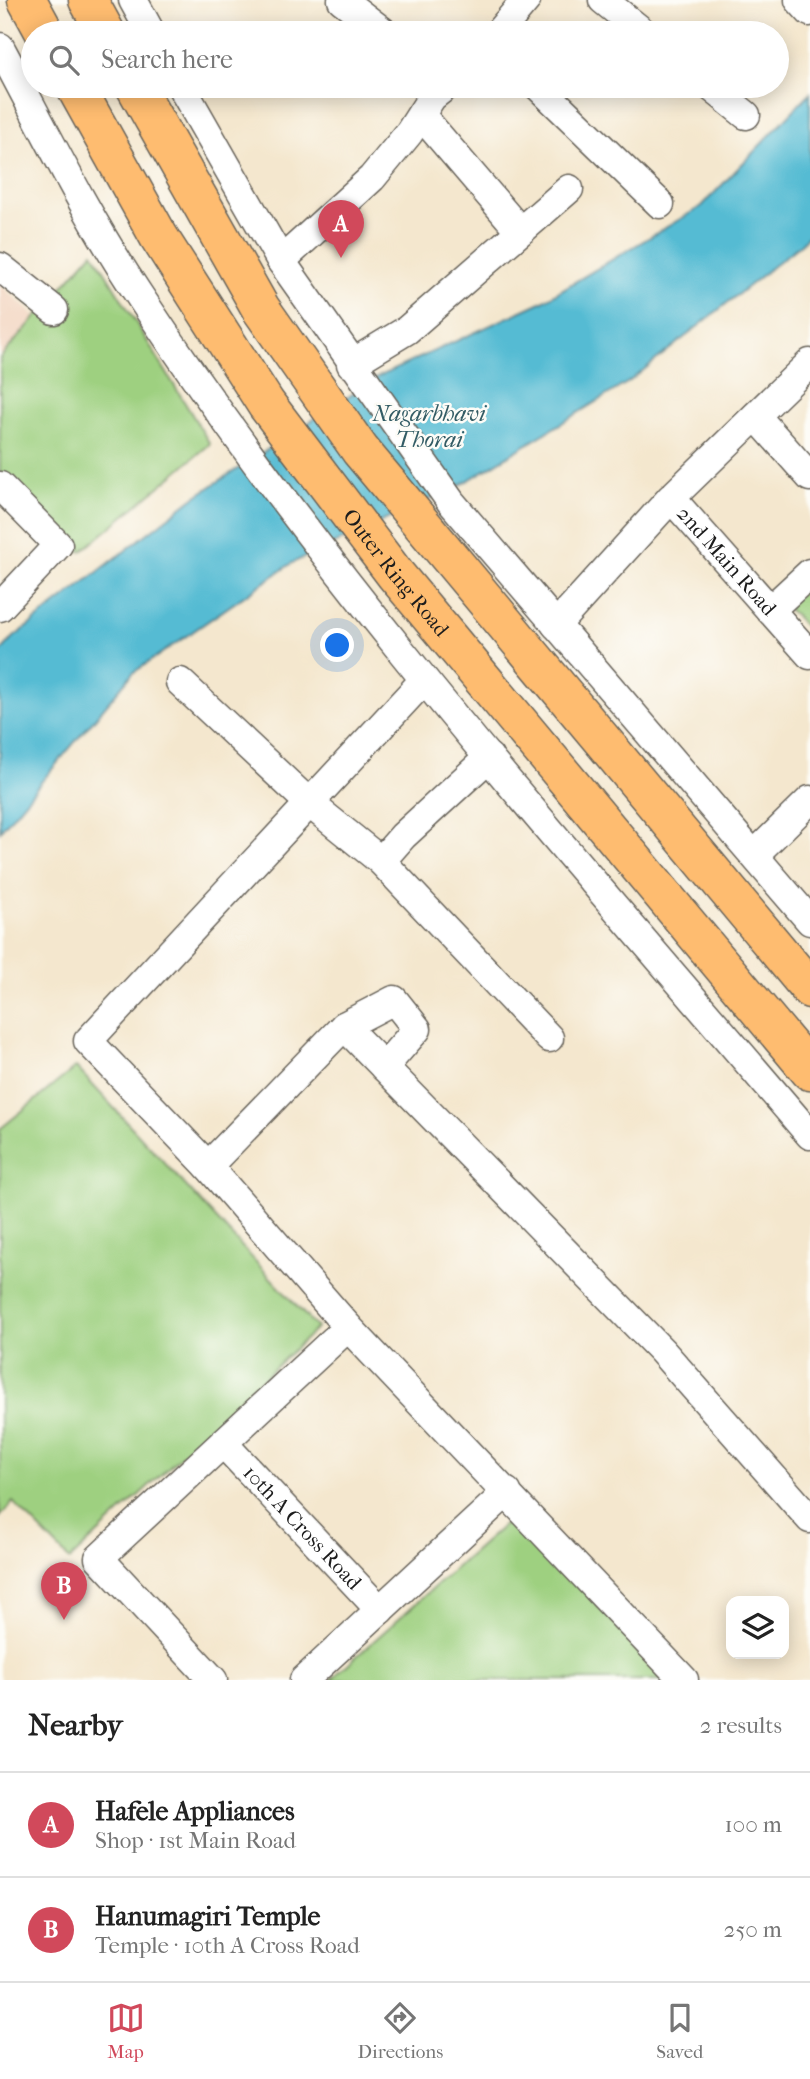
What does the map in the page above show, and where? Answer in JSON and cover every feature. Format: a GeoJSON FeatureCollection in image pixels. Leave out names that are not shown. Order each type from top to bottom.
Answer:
{"type":"FeatureCollection","features":[{"type":"Feature","properties":{"kind":"highway"},"geometry":{"type":"LineString","coordinates":[[0,14],[25,0],[38,21]]}},
{"type":"Feature","properties":{"kind":"highway"},"geometry":{"type":"LineString","coordinates":[[88,0],[99,21]]}},
{"type":"Feature","properties":{"kind":"highway","name":"Outer Ring Road"},"geometry":{"type":"LineString","coordinates":[[82,98],[159,237],[266,404],[365,536],[810,1071]]}},
{"type":"Feature","properties":{"kind":"highway"},"geometry":{"type":"LineString","coordinates":[[142,98],[203,210],[305,376],[419,524],[807,986]]}},
{"type":"Feature","properties":{"kind":"street"},"geometry":{"type":"LineString","coordinates":[[133,0],[144,21]]}},
{"type":"Feature","properties":{"kind":"street"},"geometry":{"type":"LineString","coordinates":[[342,0],[369,21]]}},
{"type":"Feature","properties":{"kind":"street"},"geometry":{"type":"LineString","coordinates":[[603,0],[629,21]]}},
{"type":"Feature","properties":{"kind":"street"},"geometry":{"type":"LineString","coordinates":[[799,0],[810,12]]}},
{"type":"Feature","properties":{"kind":"street"},"geometry":{"type":"LineString","coordinates":[[0,47],[21,85]]}},
{"type":"Feature","properties":{"kind":"street"},"geometry":{"type":"LineString","coordinates":[[28,98],[122,269],[251,455],[424,680],[810,1135]]}},
{"type":"Feature","properties":{"kind":"street"},"geometry":{"type":"LineString","coordinates":[[188,98],[281,261],[358,374],[452,502],[810,921]]}},
{"type":"Feature","properties":{"kind":"street"},"geometry":{"type":"LineString","coordinates":[[281,261],[372,178],[431,98]]}},
{"type":"Feature","properties":{"kind":"street"},"geometry":{"type":"LineString","coordinates":[[550,98],[660,204]]}},
{"type":"Feature","properties":{"kind":"street"},"geometry":{"type":"LineString","coordinates":[[725,98],[746,115]]}},
{"type":"Feature","properties":{"kind":"street"},"geometry":{"type":"LineString","coordinates":[[421,115],[520,231]]}},
{"type":"Feature","properties":{"kind":"street"},"geometry":{"type":"LineString","coordinates":[[358,374],[569,189]]}},
{"type":"Feature","properties":{"kind":"street"},"geometry":{"type":"LineString","coordinates":[[0,267],[54,310]]}},
{"type":"Feature","properties":{"kind":"street"},"geometry":{"type":"LineString","coordinates":[[556,625],[671,498],[810,363]]}},
{"type":"Feature","properties":{"kind":"street"},"geometry":{"type":"LineString","coordinates":[[756,415],[810,477]]}},
{"type":"Feature","properties":{"kind":"street"},"geometry":{"type":"LineString","coordinates":[[0,485],[58,545],[0,607]]}},
{"type":"Feature","properties":{"kind":"street","name":"2nd Main Road"},"geometry":{"type":"LineString","coordinates":[[671,498],[810,655]]}},
{"type":"Feature","properties":{"kind":"street"},"geometry":{"type":"LineString","coordinates":[[770,610],[810,573]]}},
{"type":"Feature","properties":{"kind":"street"},"geometry":{"type":"LineString","coordinates":[[424,680],[88,1041],[208,1166],[348,1327],[684,1680]]}},
{"type":"Feature","properties":{"kind":"street"},"geometry":{"type":"LineString","coordinates":[[180,682],[309,803],[381,861],[549,1038]]}},
{"type":"Feature","properties":{"kind":"street"},"geometry":{"type":"LineString","coordinates":[[381,861],[403,836],[489,757]]}},
{"type":"Feature","properties":{"kind":"street"},"geometry":{"type":"LineString","coordinates":[[754,855],[810,800]]}},
{"type":"Feature","properties":{"kind":"street"},"geometry":{"type":"LineString","coordinates":[[208,1166],[344,1026],[394,1000],[417,1029],[384,1067]]}},
{"type":"Feature","properties":{"kind":"street"},"geometry":{"type":"LineString","coordinates":[[344,1026],[662,1351],[810,1518]]}},
{"type":"Feature","properties":{"kind":"street"},"geometry":{"type":"LineString","coordinates":[[213,1680],[99,1558],[348,1327]]}},
{"type":"Feature","properties":{"kind":"street","name":"10th A Cross Road"},"geometry":{"type":"LineString","coordinates":[[223,1443],[380,1610]]}},
{"type":"Feature","properties":{"kind":"street"},"geometry":{"type":"LineString","coordinates":[[304,1680],[507,1492]]}},
{"type":"Feature","properties":{"kind":"shaded area"},"geometry":{"type":"Polygon","coordinates":[[[0,285],[36,317],[0,358],[0,285]]]}},
{"type":"Feature","properties":{"kind":"green space"},"geometry":{"type":"Polygon","coordinates":[[[93,252],[210,444],[81,552],[0,473],[0,358],[93,252]]]}},
{"type":"Feature","properties":{"kind":"green space"},"geometry":{"type":"Polygon","coordinates":[[[810,560],[810,632],[774,594],[810,560]]]}},
{"type":"Feature","properties":{"kind":"green space"},"geometry":{"type":"Polygon","coordinates":[[[76,1067],[317,1328],[70,1560],[13,1502],[0,1517],[0,1129],[76,1067]]]}},
{"type":"Feature","properties":{"kind":"green space"},"geometry":{"type":"Polygon","coordinates":[[[516,1514],[665,1680],[330,1680],[516,1514]]]}},
{"type":"Feature","properties":{"kind":"water","name":"Nagarbhavi Thorai"},"geometry":{"type":"Polygon","coordinates":[[[810,93],[810,234],[802,243],[630,381],[459,486],[292,563],[133,673],[0,831],[0,652],[14,637],[193,498],[380,376],[541,302],[702,206],[810,93]]]}},
{"type":"Feature","properties":{"kind":"place","name":"Hafele Appliances"},"geometry":{"type":"Point","coordinates":[341,258]}},
{"type":"Feature","properties":{"kind":"place","name":"Hanumagiri Temple"},"geometry":{"type":"Point","coordinates":[64,1620]}}]}
